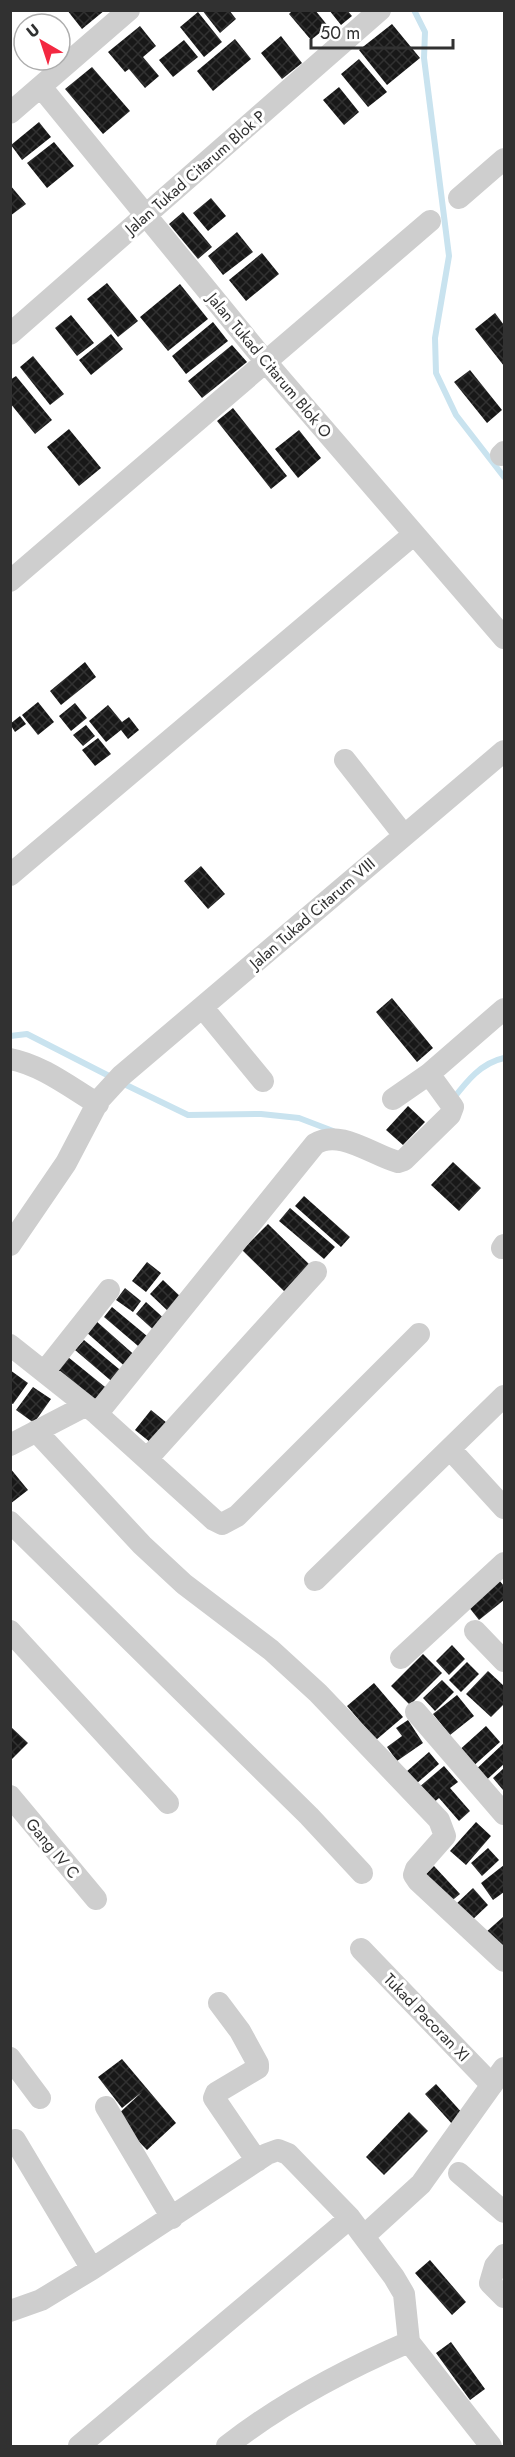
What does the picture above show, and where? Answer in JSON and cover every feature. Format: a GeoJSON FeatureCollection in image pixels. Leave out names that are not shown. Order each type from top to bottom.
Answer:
{"type":"FeatureCollection","features":[{"type":"Feature","properties":{"kind":"street"},"geometry":{"type":"LineString","coordinates":[[10,113],[129,10]]}},
{"type":"Feature","properties":{"kind":"street","name":"Jalan Tukad Citarum Blok P"},"geometry":{"type":"LineString","coordinates":[[10,334],[380,10]]}},
{"type":"Feature","properties":{"kind":"street","name":"Jalan Tukad Citarum Blok O"},"geometry":{"type":"LineString","coordinates":[[41,87],[265,361],[504,638]]}},
{"type":"Feature","properties":{"kind":"street"},"geometry":{"type":"LineString","coordinates":[[459,198],[504,159]]}},
{"type":"Feature","properties":{"kind":"street"},"geometry":{"type":"LineString","coordinates":[[10,581],[430,221]]}},
{"type":"Feature","properties":{"kind":"street"},"geometry":{"type":"LineString","coordinates":[[10,875],[413,535]]}},
{"type":"Feature","properties":{"kind":"street","name":"Jalan Tukad Citarum VIII"},"geometry":{"type":"LineString","coordinates":[[10,1245],[66,1163],[99,1102],[121,1076],[403,834],[504,751]]}},
{"type":"Feature","properties":{"kind":"street"},"geometry":{"type":"LineString","coordinates":[[345,760],[403,834]]}},
{"type":"Feature","properties":{"kind":"street"},"geometry":{"type":"LineString","coordinates":[[203,1008],[263,1081]]}},
{"type":"Feature","properties":{"kind":"street"},"geometry":{"type":"LineString","coordinates":[[393,1099],[433,1081],[504,1010]]}},
{"type":"Feature","properties":{"kind":"street"},"geometry":{"type":"LineString","coordinates":[[10,1059],[21,1061],[99,1102]]}},
{"type":"Feature","properties":{"kind":"street"},"geometry":{"type":"LineString","coordinates":[[10,1445],[36,1431],[91,1410],[315,1144],[326,1139],[348,1142],[398,1162],[404,1160],[450,1114],[453,1107],[433,1081]]}},
{"type":"Feature","properties":{"kind":"street"},"geometry":{"type":"LineString","coordinates":[[147,1460],[316,1272]]}},
{"type":"Feature","properties":{"kind":"street"},"geometry":{"type":"LineString","coordinates":[[44,1372],[110,1290]]}},
{"type":"Feature","properties":{"kind":"street"},"geometry":{"type":"LineString","coordinates":[[10,1345],[91,1410],[214,1520],[222,1524],[228,1523],[419,1334]]}},
{"type":"Feature","properties":{"kind":"street"},"geometry":{"type":"LineString","coordinates":[[315,1580],[504,1396]]}},
{"type":"Feature","properties":{"kind":"street"},"geometry":{"type":"LineString","coordinates":[[36,1431],[142,1545],[184,1584],[271,1650],[318,1693],[439,1820],[445,1836],[416,1869],[414,1875],[504,1960]]}},
{"type":"Feature","properties":{"kind":"street"},"geometry":{"type":"LineString","coordinates":[[450,1449],[504,1508]]}},
{"type":"Feature","properties":{"kind":"street"},"geometry":{"type":"LineString","coordinates":[[10,1522],[309,1816],[362,1873]]}},
{"type":"Feature","properties":{"kind":"street"},"geometry":{"type":"LineString","coordinates":[[401,1659],[504,1563]]}},
{"type":"Feature","properties":{"kind":"street"},"geometry":{"type":"LineString","coordinates":[[10,1631],[168,1803]]}},
{"type":"Feature","properties":{"kind":"street"},"geometry":{"type":"LineString","coordinates":[[475,1631],[504,1661]]}},
{"type":"Feature","properties":{"kind":"street"},"geometry":{"type":"LineString","coordinates":[[416,1712],[504,1814]]}},
{"type":"Feature","properties":{"kind":"street","name":"Gang IV C"},"geometry":{"type":"LineString","coordinates":[[10,1797],[96,1899]]}},
{"type":"Feature","properties":{"kind":"street","name":"Tukad Pacoran XI"},"geometry":{"type":"LineString","coordinates":[[361,1949],[498,2077]]}},
{"type":"Feature","properties":{"kind":"street"},"geometry":{"type":"LineString","coordinates":[[219,2003],[240,2031],[258,2068],[216,2093],[214,2098],[256,2161]]}},
{"type":"Feature","properties":{"kind":"street"},"geometry":{"type":"LineString","coordinates":[[10,2058],[40,2098]]}},
{"type":"Feature","properties":{"kind":"street"},"geometry":{"type":"LineString","coordinates":[[79,2446],[357,2227],[421,2184],[498,2077]]}},
{"type":"Feature","properties":{"kind":"street"},"geometry":{"type":"LineString","coordinates":[[106,2108],[172,2218]]}},
{"type":"Feature","properties":{"kind":"street"},"geometry":{"type":"LineString","coordinates":[[15,2140],[92,2269]]}},
{"type":"Feature","properties":{"kind":"street"},"geometry":{"type":"LineString","coordinates":[[10,2311],[41,2300],[172,2218],[267,2154],[283,2151],[357,2227],[404,2294],[409,2342],[491,2446]]}},
{"type":"Feature","properties":{"kind":"street"},"geometry":{"type":"LineString","coordinates":[[459,2173],[504,2212]]}},
{"type":"Feature","properties":{"kind":"street"},"geometry":{"type":"LineString","coordinates":[[504,2255],[490,2276],[490,2283],[504,2297]]}},
{"type":"Feature","properties":{"kind":"street"},"geometry":{"type":"LineString","coordinates":[[227,2446],[267,2415],[326,2381],[409,2342]]}},
{"type":"Feature","properties":{"kind":"street"},"geometry":{"type":"LineString","coordinates":[[500,2446],[504,2443]]}},
{"type":"Feature","properties":{"kind":"building"},"geometry":{"type":"Polygon","coordinates":[[[67,10],[105,10],[82,29],[72,16],[72,12],[67,10]]]}},
{"type":"Feature","properties":{"kind":"building"},"geometry":{"type":"Polygon","coordinates":[[[202,10],[229,10],[236,19],[220,33],[202,10]]]}},
{"type":"Feature","properties":{"kind":"building"},"geometry":{"type":"Polygon","coordinates":[[[293,10],[315,10],[328,26],[311,40],[289,14],[293,10]]]}},
{"type":"Feature","properties":{"kind":"building"},"geometry":{"type":"Polygon","coordinates":[[[329,10],[347,10],[352,16],[341,25],[329,10]]]}},
{"type":"Feature","properties":{"kind":"building"},"geometry":{"type":"Polygon","coordinates":[[[198,12],[222,42],[204,57],[180,27],[198,12]]]}},
{"type":"Feature","properties":{"kind":"building"},"geometry":{"type":"Polygon","coordinates":[[[392,24],[420,58],[387,85],[359,50],[392,24]]]}},
{"type":"Feature","properties":{"kind":"building"},"geometry":{"type":"Polygon","coordinates":[[[140,26],[156,46],[143,57],[159,76],[145,88],[129,69],[125,72],[108,52],[140,26]]]}},
{"type":"Feature","properties":{"kind":"building"},"geometry":{"type":"Polygon","coordinates":[[[281,36],[302,63],[282,79],[261,53],[281,36]]]}},
{"type":"Feature","properties":{"kind":"building"},"geometry":{"type":"Polygon","coordinates":[[[235,39],[251,59],[213,91],[197,71],[235,39]]]}},
{"type":"Feature","properties":{"kind":"building"},"geometry":{"type":"Polygon","coordinates":[[[184,40],[198,57],[173,77],[159,60],[184,40]]]}},
{"type":"Feature","properties":{"kind":"building"},"geometry":{"type":"Polygon","coordinates":[[[359,59],[387,92],[368,107],[341,74],[359,59]]]}},
{"type":"Feature","properties":{"kind":"building"},"geometry":{"type":"Polygon","coordinates":[[[92,67],[130,111],[103,134],[65,89],[92,67]]]}},
{"type":"Feature","properties":{"kind":"building"},"geometry":{"type":"Polygon","coordinates":[[[339,87],[359,112],[344,125],[323,100],[339,87]]]}},
{"type":"Feature","properties":{"kind":"building"},"geometry":{"type":"Polygon","coordinates":[[[39,122],[51,137],[22,160],[11,145],[39,122]]]}},
{"type":"Feature","properties":{"kind":"building"},"geometry":{"type":"Polygon","coordinates":[[[54,142],[74,166],[47,188],[27,163],[54,142]]]}},
{"type":"Feature","properties":{"kind":"building"},"geometry":{"type":"Polygon","coordinates":[[[10,185],[26,204],[10,216],[10,185]]]}},
{"type":"Feature","properties":{"kind":"building"},"geometry":{"type":"Polygon","coordinates":[[[211,198],[226,216],[208,231],[193,213],[211,198]]]}},
{"type":"Feature","properties":{"kind":"building"},"geometry":{"type":"Polygon","coordinates":[[[183,212],[212,247],[198,259],[169,224],[183,212]]]}},
{"type":"Feature","properties":{"kind":"building"},"geometry":{"type":"Polygon","coordinates":[[[237,232],[253,252],[223,275],[208,256],[237,232]]]}},
{"type":"Feature","properties":{"kind":"building"},"geometry":{"type":"Polygon","coordinates":[[[262,253],[279,274],[246,301],[229,280],[262,253]]]}},
{"type":"Feature","properties":{"kind":"building"},"geometry":{"type":"Polygon","coordinates":[[[107,283],[138,321],[118,337],[87,299],[107,283]]]}},
{"type":"Feature","properties":{"kind":"building"},"geometry":{"type":"Polygon","coordinates":[[[180,284],[208,319],[168,351],[140,317],[180,284]]]}},
{"type":"Feature","properties":{"kind":"building"},"geometry":{"type":"Polygon","coordinates":[[[495,313],[504,325],[504,366],[475,329],[495,313]]]}},
{"type":"Feature","properties":{"kind":"building"},"geometry":{"type":"Polygon","coordinates":[[[71,315],[94,343],[77,356],[55,328],[71,315]]]}},
{"type":"Feature","properties":{"kind":"building"},"geometry":{"type":"Polygon","coordinates":[[[213,322],[228,341],[186,374],[172,356],[213,322]]]}},
{"type":"Feature","properties":{"kind":"building"},"geometry":{"type":"Polygon","coordinates":[[[111,334],[123,349],[91,375],[79,360],[111,334]]]}},
{"type":"Feature","properties":{"kind":"building"},"geometry":{"type":"Polygon","coordinates":[[[232,345],[247,362],[202,398],[188,381],[232,345]]]}},
{"type":"Feature","properties":{"kind":"building"},"geometry":{"type":"Polygon","coordinates":[[[33,356],[64,394],[50,405],[20,367],[33,356]]]}},
{"type":"Feature","properties":{"kind":"building"},"geometry":{"type":"Polygon","coordinates":[[[470,370],[502,410],[487,423],[454,382],[470,370]]]}},
{"type":"Feature","properties":{"kind":"building"},"geometry":{"type":"Polygon","coordinates":[[[16,376],[52,420],[35,434],[10,403],[10,380],[16,376]]]}},
{"type":"Feature","properties":{"kind":"building"},"geometry":{"type":"Polygon","coordinates":[[[233,408],[287,476],[271,489],[217,421],[233,408]]]}},
{"type":"Feature","properties":{"kind":"building"},"geometry":{"type":"Polygon","coordinates":[[[69,429],[101,468],[79,486],[47,447],[69,429]]]}},
{"type":"Feature","properties":{"kind":"building"},"geometry":{"type":"Polygon","coordinates":[[[299,430],[321,458],[298,478],[275,449],[299,430]]]}},
{"type":"Feature","properties":{"kind":"building"},"geometry":{"type":"Polygon","coordinates":[[[85,662],[96,677],[61,705],[50,691],[85,662]]]}},
{"type":"Feature","properties":{"kind":"building"},"geometry":{"type":"Polygon","coordinates":[[[38,702],[54,722],[38,735],[22,715],[38,702]]]}},
{"type":"Feature","properties":{"kind":"building"},"geometry":{"type":"Polygon","coordinates":[[[75,703],[87,718],[71,731],[59,716],[75,703]]]}},
{"type":"Feature","properties":{"kind":"building"},"geometry":{"type":"Polygon","coordinates":[[[108,705],[122,722],[129,717],[139,730],[128,739],[121,730],[106,742],[89,721],[108,705]]]}},
{"type":"Feature","properties":{"kind":"building"},"geometry":{"type":"Polygon","coordinates":[[[20,716],[26,724],[15,732],[10,724],[20,716]]]}},
{"type":"Feature","properties":{"kind":"building"},"geometry":{"type":"Polygon","coordinates":[[[86,725],[95,736],[83,746],[73,735],[86,725]]]}},
{"type":"Feature","properties":{"kind":"building"},"geometry":{"type":"Polygon","coordinates":[[[98,738],[111,754],[95,766],[82,750],[98,738]]]}},
{"type":"Feature","properties":{"kind":"building"},"geometry":{"type":"Polygon","coordinates":[[[201,866],[225,894],[208,909],[184,881],[201,866]]]}},
{"type":"Feature","properties":{"kind":"building"},"geometry":{"type":"Polygon","coordinates":[[[392,998],[433,1048],[417,1062],[376,1012],[392,998]]]}},
{"type":"Feature","properties":{"kind":"building"},"geometry":{"type":"Polygon","coordinates":[[[408,1106],[425,1122],[403,1145],[386,1130],[408,1106]]]}},
{"type":"Feature","properties":{"kind":"building"},"geometry":{"type":"Polygon","coordinates":[[[453,1162],[481,1188],[459,1211],[431,1185],[453,1162]]]}},
{"type":"Feature","properties":{"kind":"building"},"geometry":{"type":"Polygon","coordinates":[[[304,1196],[350,1237],[341,1247],[295,1206],[304,1196]]]}},
{"type":"Feature","properties":{"kind":"building"},"geometry":{"type":"Polygon","coordinates":[[[290,1208],[335,1247],[324,1259],[279,1221],[290,1208]]]}},
{"type":"Feature","properties":{"kind":"building"},"geometry":{"type":"Polygon","coordinates":[[[268,1224],[313,1268],[287,1294],[242,1250],[268,1224]]]}},
{"type":"Feature","properties":{"kind":"building"},"geometry":{"type":"Polygon","coordinates":[[[147,1262],[161,1273],[146,1292],[132,1281],[147,1262]]]}},
{"type":"Feature","properties":{"kind":"building"},"geometry":{"type":"Polygon","coordinates":[[[163,1280],[183,1299],[170,1313],[150,1294],[163,1280]]]}},
{"type":"Feature","properties":{"kind":"building"},"geometry":{"type":"Polygon","coordinates":[[[125,1288],[141,1301],[133,1312],[116,1300],[125,1288]]]}},
{"type":"Feature","properties":{"kind":"building"},"geometry":{"type":"Polygon","coordinates":[[[146,1302],[168,1322],[158,1334],[136,1314],[146,1302]]]}},
{"type":"Feature","properties":{"kind":"building"},"geometry":{"type":"Polygon","coordinates":[[[112,1307],[153,1341],[144,1351],[104,1317],[112,1307]]]}},
{"type":"Feature","properties":{"kind":"building"},"geometry":{"type":"Polygon","coordinates":[[[95,1320],[139,1359],[129,1370],[85,1331],[95,1320]]]}},
{"type":"Feature","properties":{"kind":"building"},"geometry":{"type":"Polygon","coordinates":[[[84,1340],[125,1374],[116,1385],[75,1350],[84,1340]]]}},
{"type":"Feature","properties":{"kind":"building"},"geometry":{"type":"Polygon","coordinates":[[[68,1357],[110,1391],[100,1404],[57,1370],[68,1357]]]}},
{"type":"Feature","properties":{"kind":"building"},"geometry":{"type":"Polygon","coordinates":[[[10,1370],[28,1383],[13,1404],[10,1403],[10,1370]]]}},
{"type":"Feature","properties":{"kind":"building"},"geometry":{"type":"Polygon","coordinates":[[[33,1387],[51,1399],[34,1423],[16,1410],[33,1387]]]}},
{"type":"Feature","properties":{"kind":"building"},"geometry":{"type":"Polygon","coordinates":[[[151,1410],[167,1423],[150,1442],[135,1430],[151,1410]]]}},
{"type":"Feature","properties":{"kind":"building"},"geometry":{"type":"Polygon","coordinates":[[[10,1468],[28,1490],[10,1504],[10,1468]]]}},
{"type":"Feature","properties":{"kind":"building"},"geometry":{"type":"Polygon","coordinates":[[[499,1580],[504,1586],[504,1600],[479,1620],[468,1606],[499,1580]]]}},
{"type":"Feature","properties":{"kind":"building"},"geometry":{"type":"Polygon","coordinates":[[[452,1645],[465,1659],[449,1675],[436,1661],[452,1645]]]}},
{"type":"Feature","properties":{"kind":"building"},"geometry":{"type":"Polygon","coordinates":[[[423,1654],[442,1673],[410,1705],[391,1686],[423,1654]]]}},
{"type":"Feature","properties":{"kind":"building"},"geometry":{"type":"Polygon","coordinates":[[[467,1662],[479,1674],[461,1692],[449,1680],[467,1662]]]}},
{"type":"Feature","properties":{"kind":"building"},"geometry":{"type":"Polygon","coordinates":[[[488,1671],[504,1686],[504,1704],[491,1717],[466,1694],[488,1671]]]}},
{"type":"Feature","properties":{"kind":"building"},"geometry":{"type":"Polygon","coordinates":[[[442,1680],[454,1692],[435,1711],[423,1698],[442,1680]]]}},
{"type":"Feature","properties":{"kind":"building"},"geometry":{"type":"Polygon","coordinates":[[[374,1683],[403,1717],[376,1740],[347,1706],[374,1683]]]}},
{"type":"Feature","properties":{"kind":"building"},"geometry":{"type":"Polygon","coordinates":[[[457,1695],[474,1716],[450,1735],[433,1714],[457,1695]]]}},
{"type":"Feature","properties":{"kind":"building"},"geometry":{"type":"Polygon","coordinates":[[[408,1720],[423,1743],[397,1761],[387,1747],[402,1736],[396,1728],[408,1720]]]}},
{"type":"Feature","properties":{"kind":"building"},"geometry":{"type":"Polygon","coordinates":[[[10,1726],[28,1743],[10,1761],[10,1726]]]}},
{"type":"Feature","properties":{"kind":"building"},"geometry":{"type":"Polygon","coordinates":[[[486,1726],[500,1742],[470,1769],[456,1753],[486,1726]]]}},
{"type":"Feature","properties":{"kind":"building"},"geometry":{"type":"Polygon","coordinates":[[[504,1743],[504,1764],[481,1785],[471,1774],[504,1743]]]}},
{"type":"Feature","properties":{"kind":"building"},"geometry":{"type":"Polygon","coordinates":[[[429,1752],[439,1764],[416,1784],[406,1772],[429,1752]]]}},
{"type":"Feature","properties":{"kind":"building"},"geometry":{"type":"Polygon","coordinates":[[[444,1766],[458,1782],[450,1788],[470,1811],[459,1821],[439,1798],[432,1804],[418,1788],[444,1766]]]}},
{"type":"Feature","properties":{"kind":"building"},"geometry":{"type":"Polygon","coordinates":[[[504,1768],[504,1789],[503,1790],[493,1778],[504,1768]]]}},
{"type":"Feature","properties":{"kind":"building"},"geometry":{"type":"Polygon","coordinates":[[[476,1822],[491,1836],[466,1865],[450,1851],[476,1822]]]}},
{"type":"Feature","properties":{"kind":"building"},"geometry":{"type":"Polygon","coordinates":[[[488,1848],[499,1860],[482,1876],[471,1863],[488,1848]]]}},
{"type":"Feature","properties":{"kind":"building"},"geometry":{"type":"Polygon","coordinates":[[[504,1865],[504,1892],[493,1900],[481,1883],[504,1865]]]}},
{"type":"Feature","properties":{"kind":"building"},"geometry":{"type":"Polygon","coordinates":[[[434,1866],[460,1894],[449,1903],[424,1876],[434,1866]]]}},
{"type":"Feature","properties":{"kind":"building"},"geometry":{"type":"Polygon","coordinates":[[[473,1888],[488,1905],[470,1922],[454,1906],[473,1888]]]}},
{"type":"Feature","properties":{"kind":"building"},"geometry":{"type":"Polygon","coordinates":[[[503,1917],[504,1944],[500,1949],[485,1933],[503,1917]]]}},
{"type":"Feature","properties":{"kind":"building"},"geometry":{"type":"Polygon","coordinates":[[[122,2059],[176,2123],[147,2150],[115,2117],[142,2092],[122,2108],[98,2077],[122,2059]]]}},
{"type":"Feature","properties":{"kind":"building"},"geometry":{"type":"Polygon","coordinates":[[[436,2084],[464,2115],[453,2125],[425,2094],[436,2084]]]}},
{"type":"Feature","properties":{"kind":"building"},"geometry":{"type":"Polygon","coordinates":[[[409,2112],[428,2131],[384,2175],[366,2157],[409,2112]]]}},
{"type":"Feature","properties":{"kind":"building"},"geometry":{"type":"Polygon","coordinates":[[[430,2260],[466,2302],[452,2315],[415,2273],[430,2260]]]}},
{"type":"Feature","properties":{"kind":"building"},"geometry":{"type":"Polygon","coordinates":[[[451,2342],[485,2389],[470,2400],[436,2353],[451,2342]]]}},
{"type":"Feature","properties":{"kind":"waterway"},"geometry":{"type":"LineString","coordinates":[[414,10],[425,32],[424,58],[449,256],[435,338],[436,373],[456,415],[504,477]]}},
{"type":"Feature","properties":{"kind":"waterway"},"geometry":{"type":"LineString","coordinates":[[10,1036],[27,1034],[113,1078]]}},
{"type":"Feature","properties":{"kind":"waterway"},"geometry":{"type":"LineString","coordinates":[[453,1099],[481,1068],[504,1058]]}},
{"type":"Feature","properties":{"kind":"waterway"},"geometry":{"type":"LineString","coordinates":[[122,1083],[188,1115],[261,1114],[299,1118],[333,1131]]}}]}
